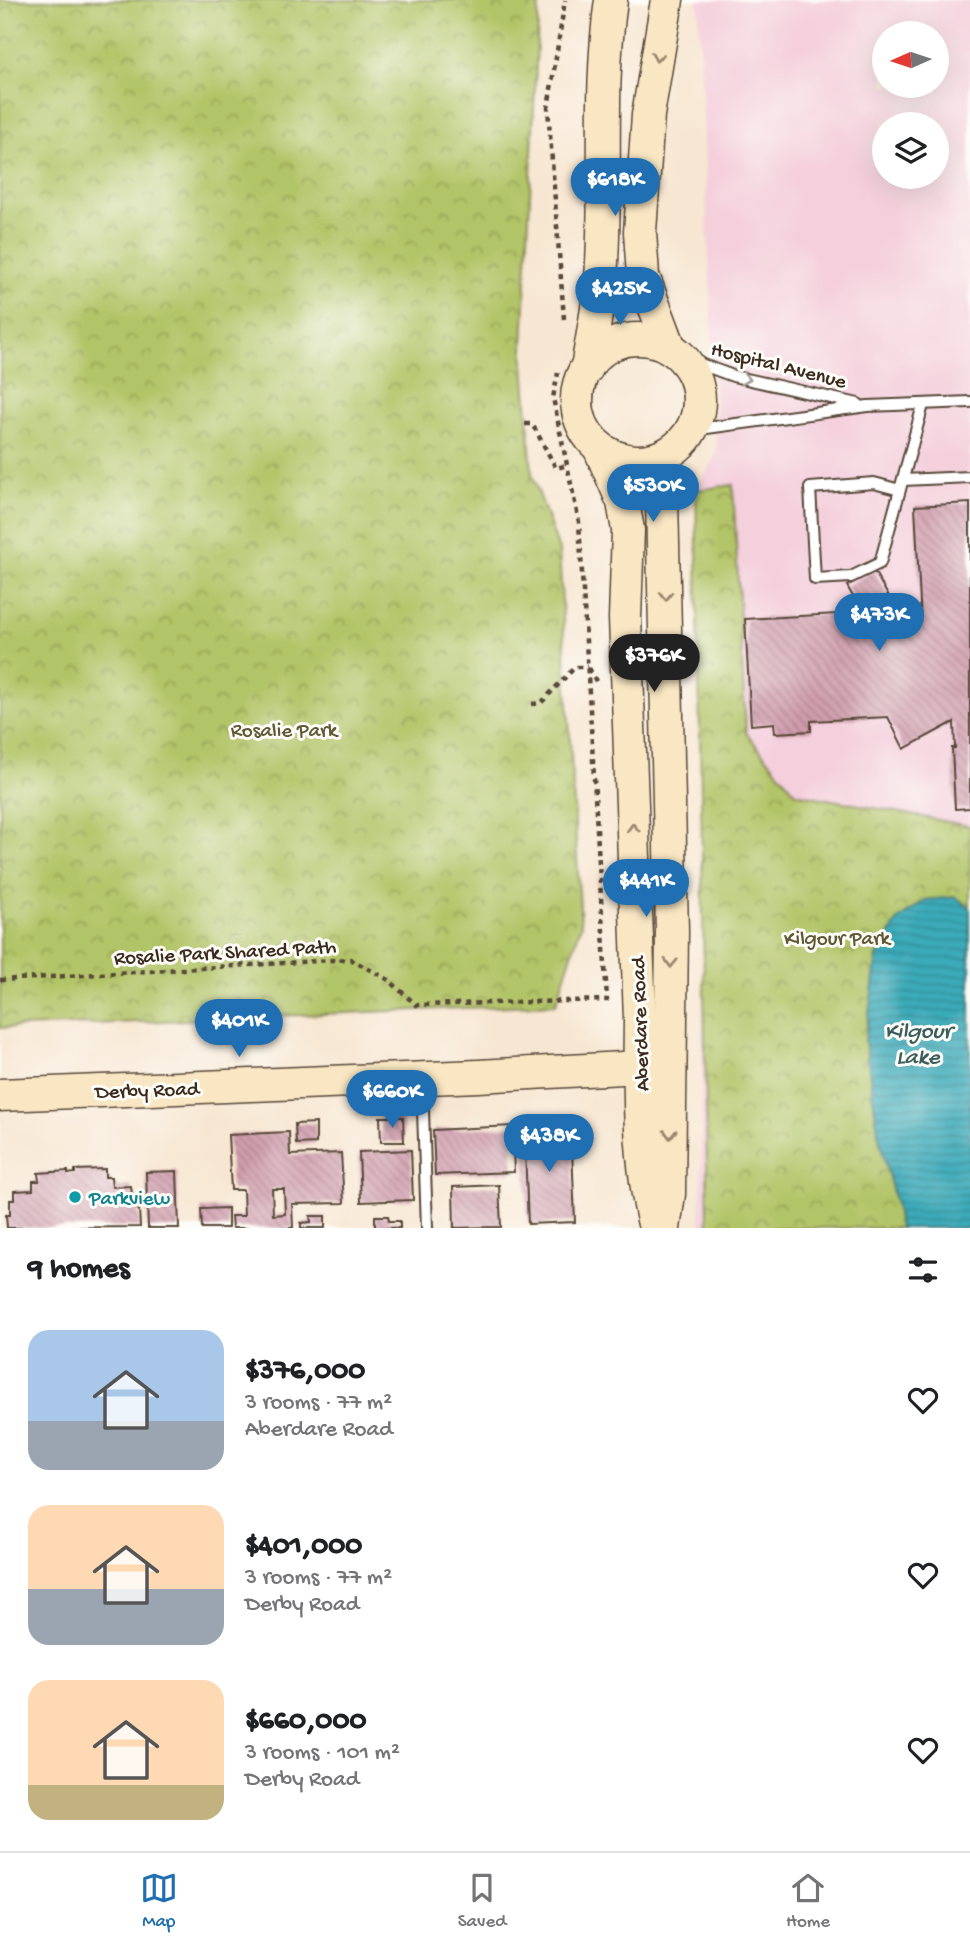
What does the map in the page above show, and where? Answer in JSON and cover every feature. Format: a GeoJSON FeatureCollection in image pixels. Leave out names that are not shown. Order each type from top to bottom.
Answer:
{"type":"FeatureCollection","features":[{"type":"Feature","properties":{"kind":"main road"},"geometry":{"type":"LineString","coordinates":[[611,0],[605,41],[602,113],[601,278],[573,364],[580,384],[577,401],[580,418],[587,434],[598,447],[629,461],[661,457],[683,443],[692,430],[698,412],[698,392],[693,373],[676,353],[643,276],[640,232],[648,115],[667,0]]}},
{"type":"Feature","properties":{"kind":"main road"},"geometry":{"type":"LineString","coordinates":[[573,364],[616,344],[634,340],[653,341],[676,353]]}},
{"type":"Feature","properties":{"kind":"main road","name":"Aberdare Road"},"geometry":{"type":"LineString","coordinates":[[598,447],[623,502],[628,530],[625,618],[640,1020],[639,1068],[646,1195],[655,1228]]}},
{"type":"Feature","properties":{"kind":"main road","name":"Aberdare Road"},"geometry":{"type":"LineString","coordinates":[[661,457],[672,904],[669,1194],[664,1228]]}},
{"type":"Feature","properties":{"kind":"main road","name":"Derby Road"},"geometry":{"type":"LineString","coordinates":[[0,1095],[671,1065]]}},
{"type":"Feature","properties":{"kind":"lane","name":"Hospital Avenue"},"geometry":{"type":"LineString","coordinates":[[676,353],[733,376],[868,407]]}},
{"type":"Feature","properties":{"kind":"lane","name":"Hospital Avenue"},"geometry":{"type":"LineString","coordinates":[[692,430],[868,407],[970,402]]}},
{"type":"Feature","properties":{"kind":"lane"},"geometry":{"type":"LineString","coordinates":[[923,405],[901,485],[880,563],[851,577],[815,579],[810,488],[874,483],[901,485],[970,477]]}},
{"type":"Feature","properties":{"kind":"lane"},"geometry":{"type":"LineString","coordinates":[[422,1078],[427,1228]]}},
{"type":"Feature","properties":{"kind":"path"},"geometry":{"type":"LineString","coordinates":[[564,324],[548,108],[565,0]]}},
{"type":"Feature","properties":{"kind":"path","name":"Rosalie Park Shared Path"},"geometry":{"type":"LineString","coordinates":[[0,980],[350,959],[389,980],[416,1005],[607,1000],[579,522],[553,398],[573,364]]}},
{"type":"Feature","properties":{"kind":"path"},"geometry":{"type":"LineString","coordinates":[[526,424],[535,429],[556,468],[568,465]]}},
{"type":"Feature","properties":{"kind":"path"},"geometry":{"type":"LineString","coordinates":[[532,704],[541,703],[575,667],[588,667]]}},
{"type":"Feature","properties":{"kind":"shaded area"},"geometry":{"type":"Polygon","coordinates":[[[698,0],[970,0],[970,1228],[700,1228],[707,670],[696,490],[717,453],[698,0]]]}},
{"type":"Feature","properties":{"kind":"green space","name":"Rosalie Park"},"geometry":{"type":"Polygon","coordinates":[[[0,0],[539,0],[523,348],[532,474],[559,550],[581,925],[556,1004],[0,1028],[0,0]]]}},
{"type":"Feature","properties":{"kind":"green space","name":"Kilgour Park"},"geometry":{"type":"Polygon","coordinates":[[[733,485],[746,733],[796,793],[970,826],[970,1228],[708,1228],[696,490],[733,485]]]}},
{"type":"Feature","properties":{"kind":"water","name":"Kilgour Lake"},"geometry":{"type":"Polygon","coordinates":[[[956,897],[970,908],[970,1228],[899,1228],[878,1132],[865,1041],[877,956],[898,920],[925,900],[956,897]]]}},
{"type":"Feature","properties":{"kind":"building"},"geometry":{"type":"Polygon","coordinates":[[[970,503],[970,808],[955,809],[952,748],[955,748],[954,722],[904,749],[888,717],[811,721],[811,731],[775,733],[774,723],[751,725],[745,619],[856,613],[856,619],[872,611],[868,604],[860,609],[847,586],[874,571],[908,630],[921,622],[915,506],[970,503]]]}},
{"type":"Feature","properties":{"kind":"building"},"geometry":{"type":"Polygon","coordinates":[[[380,1117],[403,1117],[404,1142],[381,1142],[380,1117]]]}},
{"type":"Feature","properties":{"kind":"building"},"geometry":{"type":"Polygon","coordinates":[[[316,1123],[316,1143],[296,1144],[295,1124],[316,1123]]]}},
{"type":"Feature","properties":{"kind":"building"},"geometry":{"type":"Polygon","coordinates":[[[571,1124],[575,1222],[528,1224],[524,1125],[571,1124]]]}},
{"type":"Feature","properties":{"kind":"building"},"geometry":{"type":"Polygon","coordinates":[[[512,1126],[514,1172],[435,1175],[433,1130],[512,1126]]]}},
{"type":"Feature","properties":{"kind":"building"},"geometry":{"type":"Polygon","coordinates":[[[289,1132],[290,1155],[341,1153],[344,1203],[292,1204],[293,1228],[232,1228],[231,1216],[244,1216],[243,1190],[231,1190],[228,1135],[289,1132]],[[272,1189],[273,1215],[285,1214],[284,1189],[272,1189]]]}},
{"type":"Feature","properties":{"kind":"building"},"geometry":{"type":"Polygon","coordinates":[[[411,1150],[413,1200],[361,1202],[359,1152],[411,1150]]]}},
{"type":"Feature","properties":{"kind":"building","name":"Parkview"},"geometry":{"type":"Polygon","coordinates":[[[105,1169],[105,1177],[111,1177],[112,1187],[131,1186],[132,1194],[135,1194],[136,1209],[139,1209],[140,1227],[7,1228],[6,1215],[10,1215],[10,1200],[14,1200],[14,1191],[33,1190],[33,1181],[39,1181],[38,1173],[68,1171],[68,1174],[75,1173],[75,1170],[105,1169]]]}},
{"type":"Feature","properties":{"kind":"building"},"geometry":{"type":"Polygon","coordinates":[[[177,1171],[179,1228],[148,1228],[146,1172],[177,1171]]]}},
{"type":"Feature","properties":{"kind":"building"},"geometry":{"type":"Polygon","coordinates":[[[499,1185],[501,1227],[454,1228],[453,1187],[499,1185]]]}},
{"type":"Feature","properties":{"kind":"building"},"geometry":{"type":"Polygon","coordinates":[[[228,1208],[228,1228],[202,1228],[201,1209],[228,1208]]]}},
{"type":"Feature","properties":{"kind":"building"},"geometry":{"type":"Polygon","coordinates":[[[310,1216],[325,1216],[325,1228],[301,1228],[301,1223],[311,1222],[310,1216]]]}},
{"type":"Feature","properties":{"kind":"building"},"geometry":{"type":"Polygon","coordinates":[[[375,1216],[388,1216],[389,1221],[400,1221],[400,1228],[375,1228],[375,1216]]]}},
{"type":"Feature","properties":{"kind":"place","name":"Parkview"},"geometry":{"type":"Point","coordinates":[75,1197]}}]}
